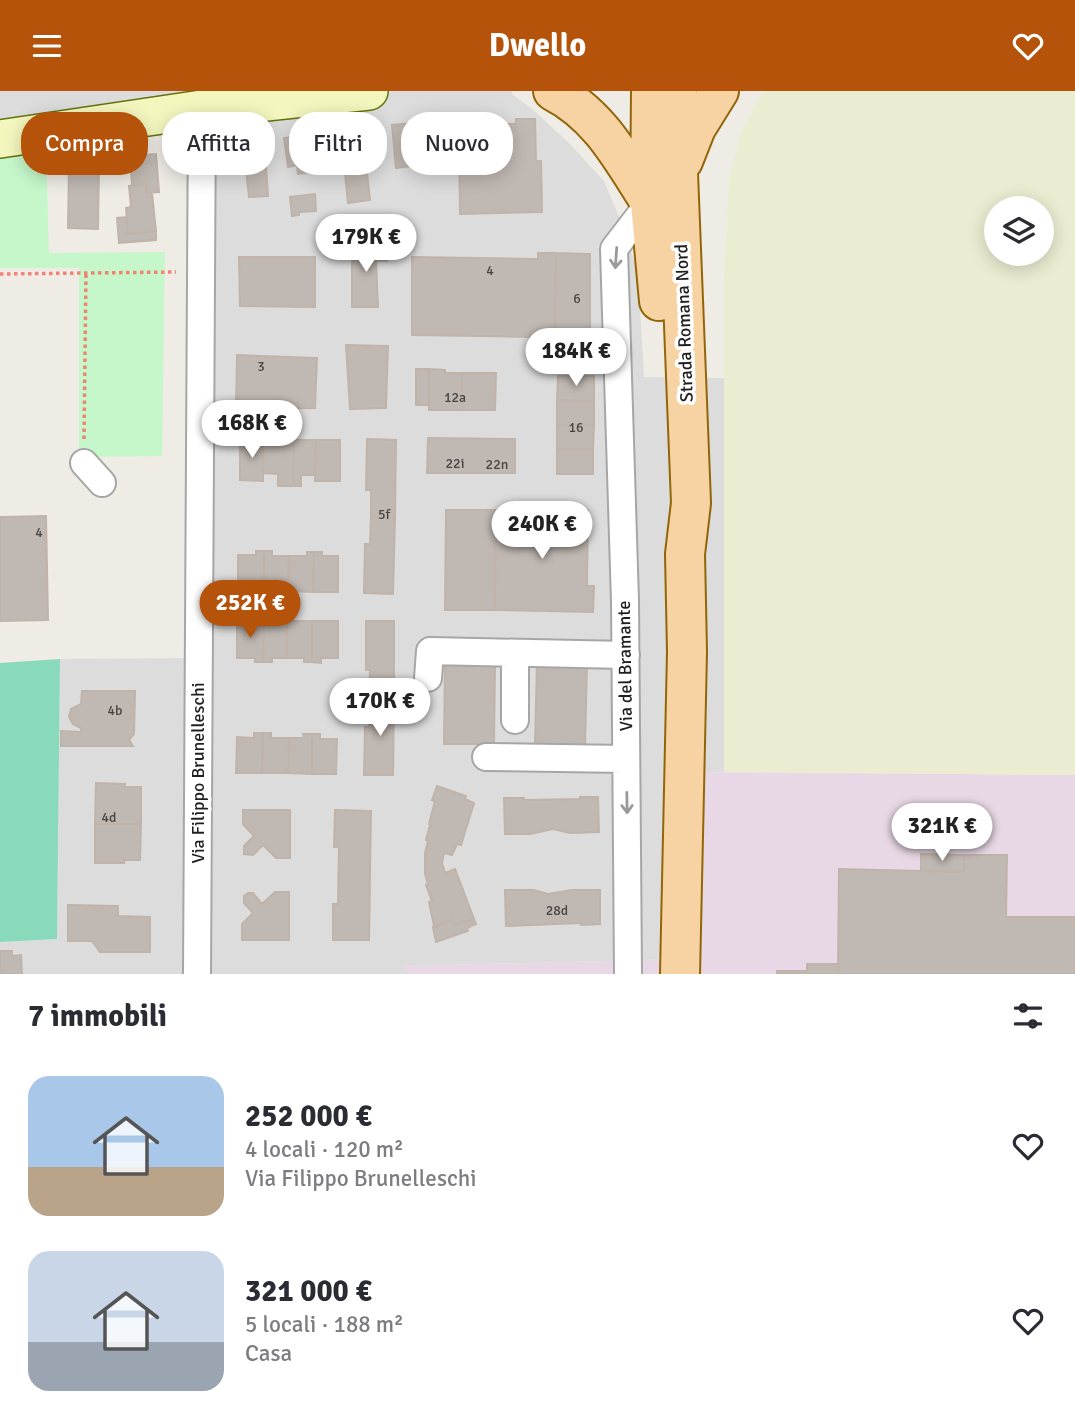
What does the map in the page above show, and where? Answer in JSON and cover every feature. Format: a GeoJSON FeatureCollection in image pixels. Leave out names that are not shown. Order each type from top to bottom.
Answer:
{"type":"FeatureCollection","features":[{"type":"Feature","properties":{"kind":"main road"},"geometry":{"type":"LineString","coordinates":[[553,91],[571,100],[597,123],[650,202]]}},
{"type":"Feature","properties":{"kind":"main road","name":"Strada Romana Nord"},"geometry":{"type":"LineString","coordinates":[[651,91],[650,202],[677,503],[685,554],[687,652],[680,974]]}},
{"type":"Feature","properties":{"kind":"main road","name":"Strada Romana Nord"},"geometry":{"type":"LineString","coordinates":[[677,91],[691,503],[685,554]]}},
{"type":"Feature","properties":{"kind":"main road"},"geometry":{"type":"LineString","coordinates":[[678,173],[696,128],[719,91]]}},
{"type":"Feature","properties":{"kind":"street"},"geometry":{"type":"LineString","coordinates":[[0,139],[202,109],[369,91]]}},
{"type":"Feature","properties":{"kind":"street","name":"Via Filippo Brunelleschi"},"geometry":{"type":"LineString","coordinates":[[197,974],[202,109]]}},
{"type":"Feature","properties":{"kind":"street","name":"Via del Bramante"},"geometry":{"type":"LineString","coordinates":[[628,974],[625,655],[614,249],[650,202]]}},
{"type":"Feature","properties":{"kind":"street"},"geometry":{"type":"LineString","coordinates":[[84,463],[102,483]]}},
{"type":"Feature","properties":{"kind":"street"},"geometry":{"type":"LineString","coordinates":[[428,678],[430,652],[625,655]]}},
{"type":"Feature","properties":{"kind":"street"},"geometry":{"type":"LineString","coordinates":[[515,653],[515,720]]}},
{"type":"Feature","properties":{"kind":"street"},"geometry":{"type":"LineString","coordinates":[[486,757],[626,759]]}},
{"type":"Feature","properties":{"kind":"path"},"geometry":{"type":"LineString","coordinates":[[0,274],[201,272]]}},
{"type":"Feature","properties":{"kind":"path"},"geometry":{"type":"LineString","coordinates":[[84,463],[86,274]]}},
{"type":"Feature","properties":{"kind":"shaded area"},"geometry":{"type":"Polygon","coordinates":[[[0,91],[512,91],[512,94],[570,144],[604,181],[638,273],[644,377],[724,378],[724,772],[688,772],[684,959],[405,966],[405,974],[0,974],[0,942],[57,939],[60,659],[194,658],[200,175],[275,175],[275,112],[201,112],[201,108],[148,114],[21,112],[21,128],[0,130],[0,91]]]}},
{"type":"Feature","properties":{"kind":"shaded area"},"geometry":{"type":"Polygon","coordinates":[[[688,772],[1075,775],[1075,974],[405,974],[405,966],[684,959],[688,772]]]}},
{"type":"Feature","properties":{"kind":"green space"},"geometry":{"type":"Polygon","coordinates":[[[765,91],[1075,91],[1075,775],[724,772],[724,279],[729,180],[741,132],[759,97],[765,91]]]}},
{"type":"Feature","properties":{"kind":"green space"},"geometry":{"type":"Polygon","coordinates":[[[21,154],[21,175],[47,175],[49,253],[165,252],[162,456],[79,457],[79,268],[0,268],[0,157],[21,154]]]}},
{"type":"Feature","properties":{"kind":"green space"},"geometry":{"type":"Polygon","coordinates":[[[60,659],[57,939],[0,942],[0,663],[60,659]]]}},
{"type":"Feature","properties":{"kind":"building"},"geometry":{"type":"Polygon","coordinates":[[[516,119],[535,119],[536,161],[541,161],[542,212],[460,214],[459,175],[513,175],[513,124],[516,124],[516,119]]]}},
{"type":"Feature","properties":{"kind":"building"},"geometry":{"type":"Polygon","coordinates":[[[401,124],[401,167],[396,168],[392,125],[401,124]]]}},
{"type":"Feature","properties":{"kind":"building"},"geometry":{"type":"Polygon","coordinates":[[[289,137],[288,167],[284,138],[289,137]]]}},
{"type":"Feature","properties":{"kind":"building"},"geometry":{"type":"Polygon","coordinates":[[[156,154],[159,192],[147,193],[146,184],[132,185],[131,175],[148,175],[148,155],[156,154]]]}},
{"type":"Feature","properties":{"kind":"building"},"geometry":{"type":"Polygon","coordinates":[[[69,175],[99,175],[98,229],[68,228],[69,175]]]}},
{"type":"Feature","properties":{"kind":"building"},"geometry":{"type":"Polygon","coordinates":[[[247,175],[266,175],[268,196],[249,197],[247,175]]]}},
{"type":"Feature","properties":{"kind":"building"},"geometry":{"type":"Polygon","coordinates":[[[345,175],[367,175],[370,200],[348,203],[345,175]]]}},
{"type":"Feature","properties":{"kind":"building"},"geometry":{"type":"Polygon","coordinates":[[[146,184],[147,193],[152,193],[156,231],[128,234],[126,208],[131,207],[129,186],[146,184]]]}},
{"type":"Feature","properties":{"kind":"building"},"geometry":{"type":"Polygon","coordinates":[[[315,194],[316,211],[299,212],[299,215],[292,216],[290,197],[315,194]]]}},
{"type":"Feature","properties":{"kind":"building"},"geometry":{"type":"Polygon","coordinates":[[[127,217],[128,234],[156,231],[156,240],[119,243],[117,218],[127,217]]]}},
{"type":"Feature","properties":{"kind":"building"},"geometry":{"type":"Polygon","coordinates":[[[352,245],[388,245],[387,261],[376,261],[378,307],[352,307],[352,245]]]}},
{"type":"Feature","properties":{"kind":"building"},"geometry":{"type":"Polygon","coordinates":[[[538,253],[556,253],[555,341],[538,341],[538,337],[412,335],[412,257],[538,259],[538,253]]]}},
{"type":"Feature","properties":{"kind":"building"},"geometry":{"type":"Polygon","coordinates":[[[556,253],[590,254],[590,342],[555,341],[556,253]]]}},
{"type":"Feature","properties":{"kind":"building"},"geometry":{"type":"Polygon","coordinates":[[[239,257],[315,257],[315,307],[240,306],[239,257]]]}},
{"type":"Feature","properties":{"kind":"building"},"geometry":{"type":"Polygon","coordinates":[[[346,345],[388,346],[386,408],[350,409],[346,345]]]}},
{"type":"Feature","properties":{"kind":"building"},"geometry":{"type":"Polygon","coordinates":[[[237,355],[317,358],[315,408],[236,409],[237,355]]]}},
{"type":"Feature","properties":{"kind":"building"},"geometry":{"type":"Polygon","coordinates":[[[416,369],[429,369],[429,405],[416,405],[416,369]]]}},
{"type":"Feature","properties":{"kind":"building"},"geometry":{"type":"Polygon","coordinates":[[[429,369],[462,373],[462,410],[429,410],[429,369]]]}},
{"type":"Feature","properties":{"kind":"building"},"geometry":{"type":"Polygon","coordinates":[[[462,373],[496,373],[495,410],[462,410],[462,373]]]}},
{"type":"Feature","properties":{"kind":"building"},"geometry":{"type":"Polygon","coordinates":[[[558,376],[594,376],[594,401],[557,400],[558,376]]]}},
{"type":"Feature","properties":{"kind":"building"},"geometry":{"type":"Polygon","coordinates":[[[557,400],[594,401],[594,425],[557,425],[557,400]]]}},
{"type":"Feature","properties":{"kind":"building"},"geometry":{"type":"Polygon","coordinates":[[[557,425],[594,425],[593,449],[557,449],[557,425]]]}},
{"type":"Feature","properties":{"kind":"building"},"geometry":{"type":"Polygon","coordinates":[[[428,438],[515,439],[515,473],[427,473],[428,438]]]}},
{"type":"Feature","properties":{"kind":"building"},"geometry":{"type":"Polygon","coordinates":[[[240,439],[263,440],[263,481],[240,480],[240,439]]]}},
{"type":"Feature","properties":{"kind":"building"},"geometry":{"type":"Polygon","coordinates":[[[367,439],[396,440],[395,518],[371,517],[371,490],[366,490],[367,439]]]}},
{"type":"Feature","properties":{"kind":"building"},"geometry":{"type":"Polygon","coordinates":[[[263,440],[294,440],[293,486],[278,486],[278,474],[263,473],[263,440]]]}},
{"type":"Feature","properties":{"kind":"building"},"geometry":{"type":"Polygon","coordinates":[[[294,440],[316,440],[315,475],[301,475],[301,486],[293,486],[294,440]]]}},
{"type":"Feature","properties":{"kind":"building"},"geometry":{"type":"Polygon","coordinates":[[[316,440],[340,440],[340,481],[315,481],[316,440]]]}},
{"type":"Feature","properties":{"kind":"building"},"geometry":{"type":"Polygon","coordinates":[[[557,449],[593,449],[593,474],[557,474],[557,449]]]}},
{"type":"Feature","properties":{"kind":"building"},"geometry":{"type":"Polygon","coordinates":[[[446,510],[496,510],[495,610],[445,610],[446,510]]]}},
{"type":"Feature","properties":{"kind":"building"},"geometry":{"type":"Polygon","coordinates":[[[496,510],[588,510],[587,586],[594,586],[593,612],[495,610],[496,510]]]}},
{"type":"Feature","properties":{"kind":"building"},"geometry":{"type":"Polygon","coordinates":[[[46,516],[48,620],[0,621],[0,517],[46,516]]]}},
{"type":"Feature","properties":{"kind":"building"},"geometry":{"type":"Polygon","coordinates":[[[371,517],[395,518],[393,594],[364,593],[365,544],[370,544],[371,517]]]}},
{"type":"Feature","properties":{"kind":"building"},"geometry":{"type":"Polygon","coordinates":[[[256,551],[264,551],[264,591],[238,591],[238,555],[256,555],[256,551]]]}},
{"type":"Feature","properties":{"kind":"building"},"geometry":{"type":"Polygon","coordinates":[[[264,551],[272,551],[272,556],[289,556],[288,591],[264,591],[264,551]]]}},
{"type":"Feature","properties":{"kind":"building"},"geometry":{"type":"Polygon","coordinates":[[[307,552],[314,552],[313,592],[288,591],[289,556],[307,556],[307,552]]]}},
{"type":"Feature","properties":{"kind":"building"},"geometry":{"type":"Polygon","coordinates":[[[314,552],[322,552],[322,556],[338,556],[338,592],[313,592],[314,552]]]}},
{"type":"Feature","properties":{"kind":"building"},"geometry":{"type":"Polygon","coordinates":[[[237,620],[264,621],[263,662],[255,662],[255,658],[237,658],[237,620]]]}},
{"type":"Feature","properties":{"kind":"building"},"geometry":{"type":"Polygon","coordinates":[[[264,621],[287,621],[287,658],[272,658],[272,662],[263,662],[264,621]]]}},
{"type":"Feature","properties":{"kind":"building"},"geometry":{"type":"Polygon","coordinates":[[[287,621],[312,621],[312,662],[304,662],[304,658],[287,658],[287,621]]]}},
{"type":"Feature","properties":{"kind":"building"},"geometry":{"type":"Polygon","coordinates":[[[312,621],[338,621],[338,658],[321,658],[321,663],[312,662],[312,621]]]}},
{"type":"Feature","properties":{"kind":"building"},"geometry":{"type":"Polygon","coordinates":[[[366,621],[394,621],[394,699],[369,699],[370,670],[366,670],[366,621]]]}},
{"type":"Feature","properties":{"kind":"building"},"geometry":{"type":"Polygon","coordinates":[[[445,662],[495,662],[494,744],[444,744],[445,662]]]}},
{"type":"Feature","properties":{"kind":"building"},"geometry":{"type":"Polygon","coordinates":[[[537,663],[587,663],[585,746],[535,744],[537,663]]]}},
{"type":"Feature","properties":{"kind":"building"},"geometry":{"type":"Polygon","coordinates":[[[82,691],[135,691],[134,734],[129,740],[133,746],[61,746],[61,731],[81,732],[81,728],[73,724],[69,717],[71,709],[81,704],[82,691]]]}},
{"type":"Feature","properties":{"kind":"building"},"geometry":{"type":"Polygon","coordinates":[[[369,699],[394,699],[393,775],[364,775],[365,727],[369,727],[369,699]]]}},
{"type":"Feature","properties":{"kind":"building"},"geometry":{"type":"Polygon","coordinates":[[[254,733],[263,733],[262,773],[236,773],[237,737],[254,738],[254,733]]]}},
{"type":"Feature","properties":{"kind":"building"},"geometry":{"type":"Polygon","coordinates":[[[263,733],[271,733],[271,738],[289,738],[288,773],[262,773],[263,733]]]}},
{"type":"Feature","properties":{"kind":"building"},"geometry":{"type":"Polygon","coordinates":[[[303,734],[312,734],[312,774],[288,773],[289,738],[304,738],[303,734]]]}},
{"type":"Feature","properties":{"kind":"building"},"geometry":{"type":"Polygon","coordinates":[[[312,734],[320,734],[320,739],[337,739],[336,774],[312,774],[312,734]]]}},
{"type":"Feature","properties":{"kind":"building"},"geometry":{"type":"Polygon","coordinates":[[[96,783],[141,787],[141,824],[95,824],[96,783]]]}},
{"type":"Feature","properties":{"kind":"building"},"geometry":{"type":"Polygon","coordinates":[[[437,786],[466,796],[465,799],[474,803],[461,845],[457,844],[452,855],[444,853],[442,863],[445,873],[455,869],[474,919],[455,925],[452,920],[434,926],[429,902],[432,901],[426,885],[426,840],[435,801],[432,800],[437,786]]]}},
{"type":"Feature","properties":{"kind":"building"},"geometry":{"type":"Polygon","coordinates":[[[598,797],[599,832],[570,833],[553,829],[530,834],[505,834],[504,798],[524,800],[598,797]]]}},
{"type":"Feature","properties":{"kind":"building"},"geometry":{"type":"Polygon","coordinates":[[[243,810],[290,810],[290,858],[276,858],[263,845],[253,855],[244,854],[244,846],[254,836],[243,824],[243,810]]]}},
{"type":"Feature","properties":{"kind":"building"},"geometry":{"type":"Polygon","coordinates":[[[335,810],[371,811],[369,940],[333,940],[333,904],[338,904],[339,847],[334,847],[335,810]]]}},
{"type":"Feature","properties":{"kind":"building"},"geometry":{"type":"Polygon","coordinates":[[[95,824],[141,824],[140,860],[95,863],[95,824]]]}},
{"type":"Feature","properties":{"kind":"building"},"geometry":{"type":"Polygon","coordinates":[[[921,854],[964,855],[964,872],[921,871],[921,854]]]}},
{"type":"Feature","properties":{"kind":"building"},"geometry":{"type":"Polygon","coordinates":[[[964,855],[1007,855],[1006,917],[1075,917],[1075,974],[838,974],[839,869],[964,872],[964,855]]]}},
{"type":"Feature","properties":{"kind":"building"},"geometry":{"type":"Polygon","coordinates":[[[505,890],[533,890],[548,894],[572,890],[600,890],[600,924],[506,926],[505,890]]]}},
{"type":"Feature","properties":{"kind":"building"},"geometry":{"type":"Polygon","coordinates":[[[275,892],[289,892],[289,940],[242,940],[242,924],[253,913],[244,903],[244,896],[253,893],[262,904],[275,892]]]}},
{"type":"Feature","properties":{"kind":"building"},"geometry":{"type":"Polygon","coordinates":[[[68,905],[118,906],[118,916],[150,917],[150,952],[100,952],[92,941],[68,941],[68,905]]]}},
{"type":"Feature","properties":{"kind":"building"},"geometry":{"type":"Polygon","coordinates":[[[474,919],[476,924],[467,928],[468,931],[436,942],[433,927],[452,920],[455,925],[474,919]]]}},
{"type":"Feature","properties":{"kind":"building"},"geometry":{"type":"Polygon","coordinates":[[[0,951],[12,951],[12,956],[21,955],[22,974],[0,974],[0,951]]]}},
{"type":"Feature","properties":{"kind":"building"},"geometry":{"type":"Polygon","coordinates":[[[807,964],[838,964],[838,974],[777,974],[777,971],[807,971],[807,964]]]}}]}
